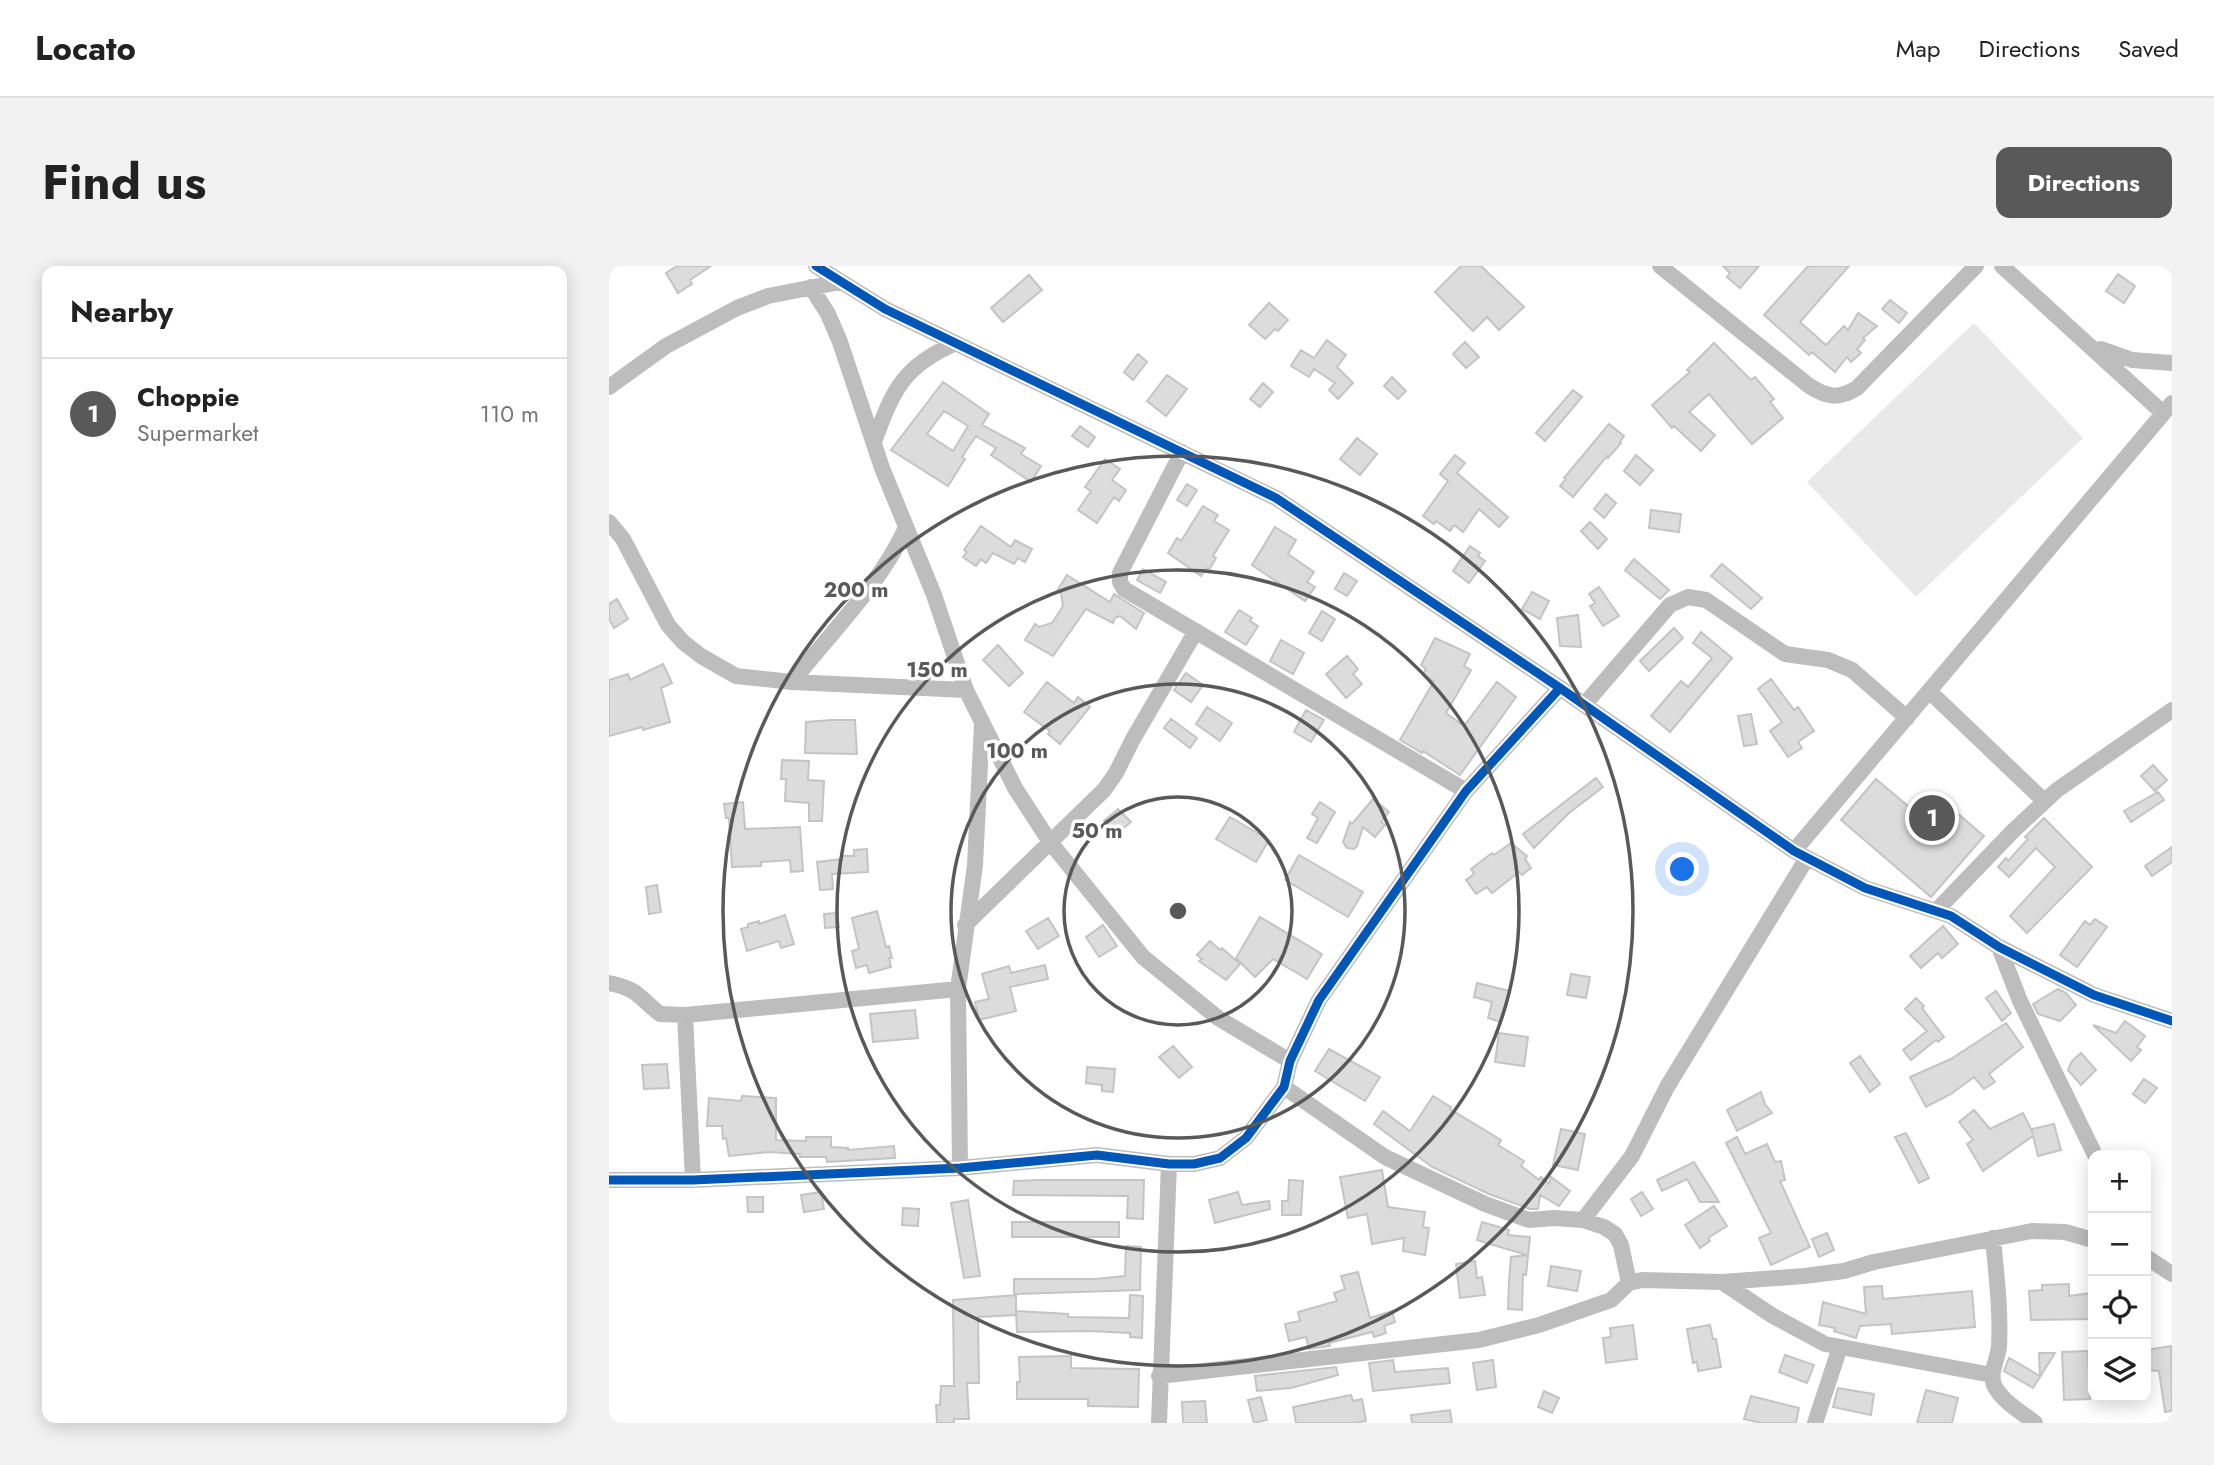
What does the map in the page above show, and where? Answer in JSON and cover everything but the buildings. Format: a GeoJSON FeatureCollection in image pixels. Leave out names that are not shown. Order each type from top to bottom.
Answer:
{"type":"FeatureCollection","features":[{"type":"Feature","properties":{"kind":"street"},"geometry":{"type":"LineString","coordinates":[[817,266],[885,309],[1276,498],[1560,688],[1800,855],[1865,888],[1936,911],[1966,924],[1999,947],[2094,995],[2172,1021]]}},
{"type":"Feature","properties":{"kind":"street"},"geometry":{"type":"LineString","coordinates":[[1660,266],[1808,385],[1822,394],[1837,398],[1857,388],[1976,266]]}},
{"type":"Feature","properties":{"kind":"street"},"geometry":{"type":"LineString","coordinates":[[1583,1220],[1632,1156],[1667,1087],[1800,855],[1929,691],[2168,408],[2002,266]]}},
{"type":"Feature","properties":{"kind":"street"},"geometry":{"type":"LineString","coordinates":[[609,387],[666,346],[737,308],[768,296],[840,282]]}},
{"type":"Feature","properties":{"kind":"street"},"geometry":{"type":"LineString","coordinates":[[811,287],[828,314],[840,342],[874,442],[934,595],[966,690],[1015,788],[1051,842],[1143,957],[1218,1018],[1290,1061]]}},
{"type":"Feature","properties":{"kind":"street"},"geometry":{"type":"LineString","coordinates":[[874,442],[889,400],[901,381],[917,365],[956,343]]}},
{"type":"Feature","properties":{"kind":"street"},"geometry":{"type":"LineString","coordinates":[[2089,343],[2132,360],[2172,363]]}},
{"type":"Feature","properties":{"kind":"street"},"geometry":{"type":"LineString","coordinates":[[1182,452],[1120,573],[1120,582],[1124,589],[1466,791]]}},
{"type":"Feature","properties":{"kind":"street"},"geometry":{"type":"LineString","coordinates":[[609,522],[623,540],[668,625],[683,642],[701,656],[736,676],[792,682],[966,690]]}},
{"type":"Feature","properties":{"kind":"street"},"geometry":{"type":"LineString","coordinates":[[792,682],[880,574],[896,551],[907,528]]}},
{"type":"Feature","properties":{"kind":"street"},"geometry":{"type":"LineString","coordinates":[[1584,705],[1670,605],[1688,597],[1706,600],[1785,654],[1828,660],[1852,670],[1907,718]]}},
{"type":"Feature","properties":{"kind":"street"},"geometry":{"type":"LineString","coordinates":[[965,925],[1104,790],[1196,631]]}},
{"type":"Feature","properties":{"kind":"street"},"geometry":{"type":"LineString","coordinates":[[609,1180],[693,1180],[960,1168],[1097,1155],[1169,1164],[1194,1164],[1220,1158],[1246,1138],[1284,1087],[1290,1061],[1319,1000],[1466,791],[1560,688]]}},
{"type":"Feature","properties":{"kind":"street"},"geometry":{"type":"LineString","coordinates":[[1929,691],[2040,797]]}},
{"type":"Feature","properties":{"kind":"street"},"geometry":{"type":"LineString","coordinates":[[1936,911],[2013,831],[2057,790],[2172,710]]}},
{"type":"Feature","properties":{"kind":"street"},"geometry":{"type":"LineString","coordinates":[[960,1168],[958,989],[975,865],[982,720]]}},
{"type":"Feature","properties":{"kind":"street"},"geometry":{"type":"LineString","coordinates":[[1999,947],[2020,1000],[2093,1150]]}},
{"type":"Feature","properties":{"kind":"street"},"geometry":{"type":"LineString","coordinates":[[609,983],[628,987],[641,995],[660,1014],[685,1015],[958,989]]}},
{"type":"Feature","properties":{"kind":"street"},"geometry":{"type":"LineString","coordinates":[[685,1015],[693,1180]]}},
{"type":"Feature","properties":{"kind":"street"},"geometry":{"type":"LineString","coordinates":[[1284,1087],[1385,1157],[1485,1204],[1529,1220],[1583,1220],[1604,1227],[1615,1234],[1621,1245],[1629,1283]]}},
{"type":"Feature","properties":{"kind":"street"},"geometry":{"type":"LineString","coordinates":[[1159,1423],[1169,1164]]}},
{"type":"Feature","properties":{"kind":"street"},"geometry":{"type":"LineString","coordinates":[[1160,1376],[1479,1340],[1539,1325],[1611,1300],[1629,1283],[1642,1280],[1722,1282],[1844,1271],[1874,1262],[2032,1231],[2065,1233],[2088,1239]]}},
{"type":"Feature","properties":{"kind":"street"},"geometry":{"type":"LineString","coordinates":[[1993,1238],[1999,1337],[1992,1375],[1994,1386],[2001,1396],[2035,1423]]}},
{"type":"Feature","properties":{"kind":"street"},"geometry":{"type":"LineString","coordinates":[[2151,1261],[2172,1275]]}},
{"type":"Feature","properties":{"kind":"street"},"geometry":{"type":"LineString","coordinates":[[1722,1282],[1810,1338],[1840,1347],[1992,1375]]}},
{"type":"Feature","properties":{"kind":"street"},"geometry":{"type":"LineString","coordinates":[[1815,1423],[1840,1347]]}},
{"type":"Feature","properties":{"kind":"shaded area"},"geometry":{"type":"Polygon","coordinates":[[[1974,323],[2083,438],[1916,597],[1807,482],[1974,323]]]}},
{"type":"Feature","properties":{"kind":"cycle path"},"geometry":{"type":"LineString","coordinates":[[816,266],[885,309],[1276,498],[1560,688],[1794,851],[1865,888],[1951,916],[1999,947],[2094,995],[2172,1021]]}},
{"type":"Feature","properties":{"kind":"cycle path"},"geometry":{"type":"LineString","coordinates":[[609,1180],[693,1180],[960,1168],[1097,1155],[1169,1164],[1194,1164],[1220,1158],[1246,1138],[1284,1087],[1290,1061],[1319,1000],[1466,791],[1560,688]]}},
{"type":"Feature","properties":{"kind":"place","name":"Choppie"},"geometry":{"type":"Point","coordinates":[1932,818]}}]}
